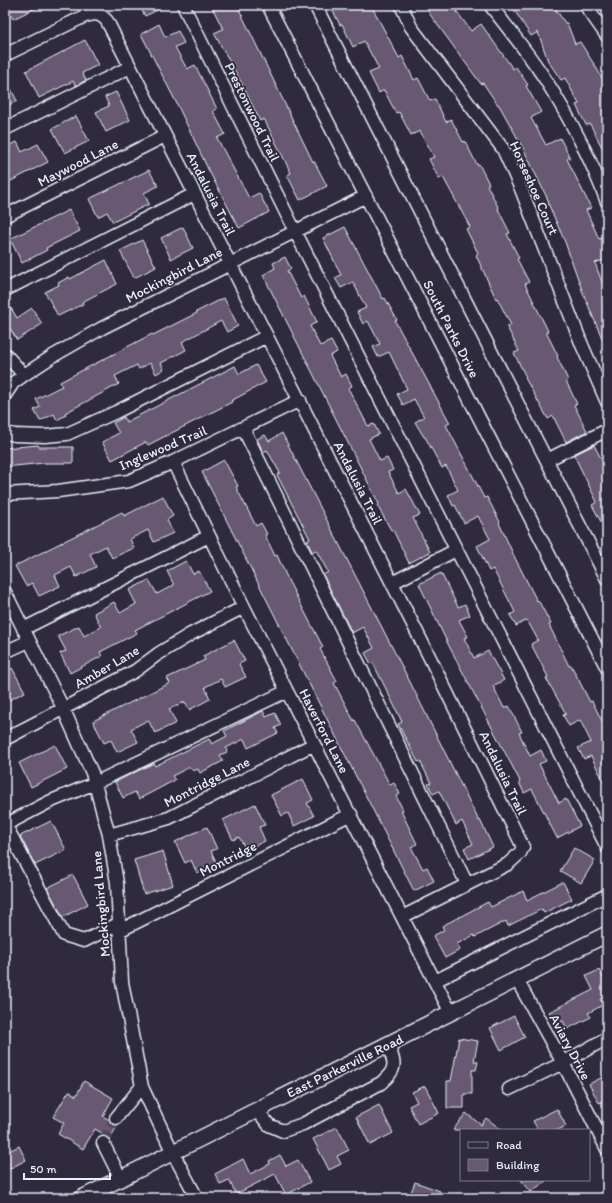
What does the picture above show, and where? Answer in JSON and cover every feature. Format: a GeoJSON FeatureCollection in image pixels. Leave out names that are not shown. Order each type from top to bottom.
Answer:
{"type":"FeatureCollection","features":[{"type":"Feature","properties":{"kind":"main road","name":"East Parkerville Road"},"geometry":{"type":"LineString","coordinates":[[82,1198],[607,934]]}},
{"type":"Feature","properties":{"kind":"street","name":"Prestonwood Trail"},"geometry":{"type":"LineString","coordinates":[[183,5],[294,231],[607,847]]}},
{"type":"Feature","properties":{"kind":"street","name":"South Parks Drive"},"geometry":{"type":"LineString","coordinates":[[268,5],[607,668]]}},
{"type":"Feature","properties":{"kind":"street"},"geometry":{"type":"LineString","coordinates":[[315,5],[607,579]]}},
{"type":"Feature","properties":{"kind":"street","name":"Horseshoe Court"},"geometry":{"type":"LineString","coordinates":[[401,5],[411,27],[503,149],[521,189],[582,345],[606,396]]}},
{"type":"Feature","properties":{"kind":"street"},"geometry":{"type":"LineString","coordinates":[[490,5],[545,79],[568,117],[596,172],[607,202]]}},
{"type":"Feature","properties":{"kind":"street"},"geometry":{"type":"LineString","coordinates":[[585,5],[607,36]]}},
{"type":"Feature","properties":{"kind":"street","name":"Andalusia Trail"},"geometry":{"type":"LineString","coordinates":[[5,56],[85,16],[95,13],[102,16],[107,21],[266,336],[300,400],[523,847],[520,853],[508,864],[402,917]]}},
{"type":"Feature","properties":{"kind":"street"},"geometry":{"type":"LineString","coordinates":[[5,128],[130,67]]}},
{"type":"Feature","properties":{"kind":"street","name":"Maywood Lane"},"geometry":{"type":"LineString","coordinates":[[5,216],[165,136]]}},
{"type":"Feature","properties":{"kind":"street"},"geometry":{"type":"LineString","coordinates":[[5,290],[194,194]]}},
{"type":"Feature","properties":{"kind":"street","name":"Mockingbird Lane"},"geometry":{"type":"LineString","coordinates":[[5,395],[13,383],[24,375],[53,356],[102,328],[366,196]]}},
{"type":"Feature","properties":{"kind":"street"},"geometry":{"type":"LineString","coordinates":[[5,433],[37,436],[67,434],[116,412],[266,336]]}},
{"type":"Feature","properties":{"kind":"street"},"geometry":{"type":"LineString","coordinates":[[5,354],[24,375]]}},
{"type":"Feature","properties":{"kind":"street","name":"Inglewood Trail"},"geometry":{"type":"LineString","coordinates":[[5,494],[58,490],[129,481],[173,462],[300,400]]}},
{"type":"Feature","properties":{"kind":"street"},"geometry":{"type":"LineString","coordinates":[[243,428],[467,884]]}},
{"type":"Feature","properties":{"kind":"street"},"geometry":{"type":"LineString","coordinates":[[547,460],[607,430]]}},
{"type":"Feature","properties":{"kind":"street","name":"Haverford Lane"},"geometry":{"type":"LineString","coordinates":[[173,462],[244,607],[451,1013]]}},
{"type":"Feature","properties":{"kind":"street"},"geometry":{"type":"LineString","coordinates":[[23,629],[209,536]]}},
{"type":"Feature","properties":{"kind":"street"},"geometry":{"type":"LineString","coordinates":[[392,583],[456,550]]}},
{"type":"Feature","properties":{"kind":"street","name":"Mockingbird Lane"},"geometry":{"type":"LineString","coordinates":[[5,592],[63,708],[92,773],[109,835],[117,883],[118,927],[122,982],[142,1086],[172,1153],[197,1198]]}},
{"type":"Feature","properties":{"kind":"street","name":"Amber Lane"},"geometry":{"type":"LineString","coordinates":[[5,739],[135,671],[158,654],[191,634],[244,607]]}},
{"type":"Feature","properties":{"kind":"street"},"geometry":{"type":"LineString","coordinates":[[5,652],[29,641]]}},
{"type":"Feature","properties":{"kind":"street"},"geometry":{"type":"LineString","coordinates":[[5,824],[50,802],[95,784],[287,691]]}},
{"type":"Feature","properties":{"kind":"street","name":"Montridge Lane"},"geometry":{"type":"LineString","coordinates":[[109,835],[169,818],[314,744]]}},
{"type":"Feature","properties":{"kind":"street","name":"Montridge"},"geometry":{"type":"LineString","coordinates":[[5,824],[64,935],[84,941],[118,927],[350,814]]}},
{"type":"Feature","properties":{"kind":"street"},"geometry":{"type":"LineString","coordinates":[[435,981],[607,895]]}},
{"type":"Feature","properties":{"kind":"street","name":"Aviary Drive"},"geometry":{"type":"LineString","coordinates":[[517,980],[607,1149]]}},
{"type":"Feature","properties":{"kind":"street"},"geometry":{"type":"LineString","coordinates":[[509,1089],[562,1063],[607,1038]]}},
{"type":"Feature","properties":{"kind":"street"},"geometry":{"type":"LineString","coordinates":[[257,1110],[269,1125],[283,1131],[303,1124],[381,1084],[391,1074],[395,1063],[388,1044]]}},
{"type":"Feature","properties":{"kind":"street"},"geometry":{"type":"LineString","coordinates":[[116,1118],[142,1086]]}},
{"type":"Feature","properties":{"kind":"street"},"geometry":{"type":"LineString","coordinates":[[103,1143],[121,1179]]}},
{"type":"Feature","properties":{"kind":"building"},"geometry":{"type":"Polygon","coordinates":[[[6,5],[42,5],[13,19],[6,5]]]}},
{"type":"Feature","properties":{"kind":"building"},"geometry":{"type":"Polygon","coordinates":[[[139,5],[168,5],[145,16],[139,5]]]}},
{"type":"Feature","properties":{"kind":"building"},"geometry":{"type":"Polygon","coordinates":[[[211,5],[237,5],[313,162],[314,161],[327,186],[300,200],[287,175],[291,173],[264,119],[260,121],[241,82],[214,33],[223,29],[211,5]]]}},
{"type":"Feature","properties":{"kind":"building"},"geometry":{"type":"Polygon","coordinates":[[[330,5],[371,5],[399,58],[402,56],[414,80],[418,78],[430,101],[435,99],[446,122],[451,119],[463,142],[465,141],[477,165],[479,164],[489,184],[487,185],[510,233],[507,234],[519,258],[517,259],[529,282],[525,284],[548,331],[546,332],[558,356],[557,357],[568,380],[566,381],[577,404],[574,405],[587,431],[566,442],[553,416],[548,419],[525,378],[526,377],[514,353],[519,351],[507,327],[511,325],[497,298],[496,299],[476,255],[478,253],[466,229],[470,227],[443,177],[439,179],[429,159],[434,157],[420,131],[411,135],[399,112],[396,113],[384,90],[379,93],[369,73],[379,69],[364,41],[353,47],[342,24],[340,25],[330,5]]]}},
{"type":"Feature","properties":{"kind":"building"},"geometry":{"type":"Polygon","coordinates":[[[425,5],[452,5],[471,31],[481,24],[513,69],[516,67],[528,85],[526,86],[541,112],[531,118],[546,145],[560,138],[570,158],[567,159],[591,208],[586,210],[599,239],[602,238],[607,252],[607,259],[595,263],[607,296],[607,350],[583,293],[565,242],[548,203],[549,202],[523,148],[499,105],[483,83],[481,84],[429,13],[425,5]]]}},
{"type":"Feature","properties":{"kind":"building"},"geometry":{"type":"Polygon","coordinates":[[[511,5],[553,5],[565,23],[567,23],[575,44],[580,42],[607,88],[607,157],[590,124],[586,125],[576,105],[579,104],[565,78],[561,80],[548,61],[538,32],[531,36],[511,5]]]}},
{"type":"Feature","properties":{"kind":"building"},"geometry":{"type":"Polygon","coordinates":[[[159,24],[165,37],[178,31],[184,43],[175,47],[187,69],[195,65],[217,109],[213,111],[225,134],[217,138],[249,198],[259,193],[269,212],[239,228],[141,34],[159,24]]]}},
{"type":"Feature","properties":{"kind":"building"},"geometry":{"type":"Polygon","coordinates":[[[85,40],[98,65],[82,73],[86,80],[76,86],[73,81],[39,98],[26,71],[85,40]]]}},
{"type":"Feature","properties":{"kind":"building"},"geometry":{"type":"Polygon","coordinates":[[[5,77],[17,101],[5,107],[5,77]]]}},
{"type":"Feature","properties":{"kind":"building"},"geometry":{"type":"Polygon","coordinates":[[[116,92],[130,120],[106,132],[96,112],[109,106],[105,97],[116,92]]]}},
{"type":"Feature","properties":{"kind":"building"},"geometry":{"type":"Polygon","coordinates":[[[76,116],[89,141],[65,153],[52,129],[76,116]]]}},
{"type":"Feature","properties":{"kind":"building"},"geometry":{"type":"Polygon","coordinates":[[[17,142],[22,152],[38,144],[48,162],[5,184],[5,147],[17,142]]]}},
{"type":"Feature","properties":{"kind":"building"},"geometry":{"type":"Polygon","coordinates":[[[149,170],[158,186],[144,193],[149,204],[113,222],[107,212],[98,217],[89,199],[149,170]]]}},
{"type":"Feature","properties":{"kind":"building"},"geometry":{"type":"Polygon","coordinates":[[[69,210],[80,231],[46,248],[47,250],[22,263],[10,239],[69,210]]]}},
{"type":"Feature","properties":{"kind":"building"},"geometry":{"type":"Polygon","coordinates":[[[183,227],[193,248],[171,259],[161,238],[183,227]]]}},
{"type":"Feature","properties":{"kind":"building"},"geometry":{"type":"Polygon","coordinates":[[[345,227],[383,299],[385,298],[397,320],[395,321],[450,423],[446,425],[484,498],[487,497],[500,522],[499,523],[515,558],[537,601],[538,600],[551,624],[549,625],[569,666],[571,665],[607,731],[607,788],[591,756],[584,759],[578,748],[591,742],[580,720],[569,726],[563,715],[566,714],[546,678],[548,677],[531,644],[538,640],[527,620],[516,626],[510,615],[515,612],[493,569],[489,571],[477,546],[490,539],[478,516],[464,523],[455,505],[453,506],[448,495],[458,490],[446,466],[442,468],[415,422],[424,417],[414,399],[403,405],[397,394],[407,389],[389,352],[378,357],[373,347],[380,344],[368,321],[363,324],[357,312],[366,308],[353,282],[341,288],[335,278],[341,275],[323,238],[345,227]]]}},
{"type":"Feature","properties":{"kind":"building"},"geometry":{"type":"Polygon","coordinates":[[[142,240],[156,267],[134,278],[120,251],[142,240]]]}},
{"type":"Feature","properties":{"kind":"building"},"geometry":{"type":"Polygon","coordinates":[[[285,257],[291,269],[287,271],[301,298],[304,296],[317,322],[310,326],[320,346],[331,341],[337,352],[330,356],[341,377],[346,374],[352,386],[348,388],[368,426],[374,424],[379,434],[369,439],[380,461],[387,458],[393,470],[388,472],[399,493],[406,489],[420,515],[413,518],[430,552],[409,563],[393,530],[391,530],[377,505],[379,504],[263,275],[275,268],[273,263],[285,257]]]}},
{"type":"Feature","properties":{"kind":"building"},"geometry":{"type":"Polygon","coordinates":[[[106,260],[117,284],[82,302],[83,304],[58,316],[45,292],[59,285],[58,283],[69,277],[70,279],[106,260]]]}},
{"type":"Feature","properties":{"kind":"building"},"geometry":{"type":"Polygon","coordinates":[[[224,298],[238,326],[227,332],[221,321],[182,342],[186,350],[161,363],[164,369],[156,374],[150,363],[139,369],[137,365],[115,376],[119,384],[65,413],[66,415],[57,420],[54,414],[40,421],[34,410],[40,407],[36,399],[62,386],[60,382],[224,298]]]}},
{"type":"Feature","properties":{"kind":"building"},"geometry":{"type":"Polygon","coordinates":[[[11,308],[17,318],[32,308],[42,324],[17,340],[5,320],[5,312],[11,308]]]}},
{"type":"Feature","properties":{"kind":"building"},"geometry":{"type":"Polygon","coordinates":[[[256,365],[266,382],[231,401],[232,402],[148,445],[146,442],[112,460],[102,442],[119,433],[113,423],[124,417],[126,422],[235,366],[239,374],[256,365]]]}},
{"type":"Feature","properties":{"kind":"building"},"geometry":{"type":"Polygon","coordinates":[[[282,433],[493,847],[469,859],[464,848],[473,844],[462,821],[456,825],[439,791],[433,794],[428,784],[431,783],[420,761],[418,762],[398,724],[402,722],[392,701],[373,663],[371,664],[365,653],[374,648],[363,627],[352,633],[323,575],[328,572],[316,550],[312,552],[307,541],[310,539],[277,475],[280,473],[267,450],[263,452],[257,439],[265,435],[269,441],[282,433]]]}},
{"type":"Feature","properties":{"kind":"building"},"geometry":{"type":"Polygon","coordinates":[[[38,445],[39,447],[73,447],[73,463],[44,463],[5,467],[5,448],[38,445]]]}},
{"type":"Feature","properties":{"kind":"building"},"geometry":{"type":"Polygon","coordinates":[[[594,445],[607,470],[607,533],[592,505],[597,502],[574,455],[594,445]]]}},
{"type":"Feature","properties":{"kind":"building"},"geometry":{"type":"Polygon","coordinates":[[[224,460],[238,486],[236,487],[256,526],[261,523],[267,534],[265,535],[275,556],[277,555],[289,582],[323,647],[320,649],[337,681],[334,683],[354,721],[355,720],[390,785],[394,783],[400,794],[396,796],[403,810],[401,811],[417,844],[411,847],[423,869],[427,867],[434,881],[414,891],[202,472],[224,460]]]}},
{"type":"Feature","properties":{"kind":"building"},"geometry":{"type":"Polygon","coordinates":[[[163,496],[173,516],[167,520],[173,533],[154,542],[148,530],[130,539],[134,548],[112,558],[106,546],[90,554],[96,567],[76,577],[71,567],[55,575],[60,586],[39,596],[32,583],[26,586],[15,566],[122,512],[124,516],[163,496]]]}},
{"type":"Feature","properties":{"kind":"building"},"geometry":{"type":"Polygon","coordinates":[[[186,561],[193,574],[199,571],[210,591],[135,630],[137,633],[100,652],[102,656],[70,673],[60,653],[66,651],[58,636],[79,626],[84,636],[101,627],[94,613],[114,602],[120,613],[136,604],[129,590],[149,580],[157,594],[174,585],[167,571],[186,561]]]}},
{"type":"Feature","properties":{"kind":"building"},"geometry":{"type":"Polygon","coordinates":[[[441,573],[458,607],[465,604],[470,615],[459,620],[468,637],[464,638],[474,658],[488,651],[504,680],[493,686],[504,708],[509,706],[522,732],[519,733],[530,756],[541,750],[546,761],[539,764],[559,803],[566,799],[580,826],[557,838],[532,789],[524,793],[519,782],[520,781],[449,646],[419,584],[441,573]]]}},
{"type":"Feature","properties":{"kind":"building"},"geometry":{"type":"Polygon","coordinates":[[[234,640],[245,661],[239,664],[246,677],[225,687],[221,679],[205,687],[210,699],[189,710],[185,702],[169,709],[176,723],[155,733],[148,720],[131,729],[138,742],[117,752],[111,740],[104,743],[93,721],[170,683],[167,678],[205,660],[203,656],[234,640]]]}},
{"type":"Feature","properties":{"kind":"building"},"geometry":{"type":"Polygon","coordinates":[[[12,668],[25,692],[5,702],[5,672],[12,668]]]}},
{"type":"Feature","properties":{"kind":"building"},"geometry":{"type":"Polygon","coordinates":[[[263,711],[266,717],[275,713],[281,725],[275,728],[278,733],[248,748],[244,739],[226,748],[227,752],[220,755],[223,761],[200,773],[198,769],[193,771],[190,767],[172,776],[175,780],[139,799],[135,792],[123,798],[115,782],[154,763],[155,766],[209,739],[212,744],[227,736],[224,731],[263,711]]]}},
{"type":"Feature","properties":{"kind":"building"},"geometry":{"type":"Polygon","coordinates":[[[55,745],[67,769],[31,787],[19,763],[55,745]]]}},
{"type":"Feature","properties":{"kind":"building"},"geometry":{"type":"Polygon","coordinates":[[[303,779],[313,800],[307,803],[314,816],[294,826],[288,813],[282,816],[271,795],[303,779]]]}},
{"type":"Feature","properties":{"kind":"building"},"geometry":{"type":"Polygon","coordinates":[[[255,804],[265,825],[259,827],[265,841],[246,850],[239,837],[233,840],[223,820],[255,804]]]}},
{"type":"Feature","properties":{"kind":"building"},"geometry":{"type":"Polygon","coordinates":[[[51,821],[66,850],[35,865],[20,836],[51,821]]]}},
{"type":"Feature","properties":{"kind":"building"},"geometry":{"type":"Polygon","coordinates":[[[207,827],[217,849],[211,851],[217,864],[197,873],[191,860],[185,863],[175,842],[207,827]]]}},
{"type":"Feature","properties":{"kind":"building"},"geometry":{"type":"Polygon","coordinates":[[[574,848],[595,860],[581,883],[560,871],[574,848]]]}},
{"type":"Feature","properties":{"kind":"building"},"geometry":{"type":"Polygon","coordinates":[[[163,851],[173,885],[144,894],[134,860],[163,851]]]}},
{"type":"Feature","properties":{"kind":"building"},"geometry":{"type":"Polygon","coordinates":[[[73,875],[88,904],[63,917],[47,888],[73,875]]]}},
{"type":"Feature","properties":{"kind":"building"},"geometry":{"type":"Polygon","coordinates":[[[563,882],[572,899],[544,913],[542,909],[508,926],[506,921],[475,937],[474,935],[457,944],[460,950],[445,958],[433,936],[444,930],[442,926],[488,902],[491,907],[523,891],[527,900],[563,882]]]}},
{"type":"Feature","properties":{"kind":"building"},"geometry":{"type":"Polygon","coordinates":[[[599,970],[607,985],[607,996],[600,999],[603,1005],[588,1013],[591,1017],[567,1029],[563,1021],[556,1025],[549,1012],[593,990],[586,976],[599,970]]]}},
{"type":"Feature","properties":{"kind":"building"},"geometry":{"type":"Polygon","coordinates":[[[514,1016],[525,1037],[501,1050],[490,1028],[514,1016]]]}},
{"type":"Feature","properties":{"kind":"building"},"geometry":{"type":"Polygon","coordinates":[[[459,1038],[478,1041],[474,1061],[478,1062],[476,1070],[472,1070],[472,1094],[464,1094],[464,1108],[447,1108],[447,1081],[451,1081],[459,1038]]]}},
{"type":"Feature","properties":{"kind":"building"},"geometry":{"type":"Polygon","coordinates":[[[607,1075],[607,1099],[599,1103],[589,1084],[607,1075]]]}},
{"type":"Feature","properties":{"kind":"building"},"geometry":{"type":"Polygon","coordinates":[[[84,1081],[113,1098],[103,1116],[112,1124],[118,1125],[110,1138],[95,1129],[83,1149],[58,1134],[64,1123],[53,1117],[69,1091],[76,1096],[84,1081]]]}},
{"type":"Feature","properties":{"kind":"building"},"geometry":{"type":"Polygon","coordinates":[[[425,1086],[439,1113],[418,1124],[409,1106],[417,1102],[412,1092],[425,1086]]]}},
{"type":"Feature","properties":{"kind":"building"},"geometry":{"type":"Polygon","coordinates":[[[379,1105],[393,1133],[370,1145],[356,1117],[379,1105]]]}},
{"type":"Feature","properties":{"kind":"building"},"geometry":{"type":"Polygon","coordinates":[[[557,1109],[566,1126],[560,1129],[537,1129],[533,1121],[557,1109]]]}},
{"type":"Feature","properties":{"kind":"building"},"geometry":{"type":"Polygon","coordinates":[[[466,1113],[481,1125],[486,1118],[501,1129],[460,1129],[453,1130],[466,1113]]]}},
{"type":"Feature","properties":{"kind":"building"},"geometry":{"type":"Polygon","coordinates":[[[337,1127],[349,1150],[337,1156],[341,1164],[329,1170],[313,1139],[337,1127]]]}},
{"type":"Feature","properties":{"kind":"building"},"geometry":{"type":"Polygon","coordinates":[[[19,1146],[26,1160],[5,1171],[5,1153],[19,1146]]]}},
{"type":"Feature","properties":{"kind":"building"},"geometry":{"type":"Polygon","coordinates":[[[280,1155],[286,1166],[298,1160],[310,1182],[286,1195],[275,1174],[236,1194],[229,1180],[220,1184],[215,1174],[243,1159],[250,1174],[270,1164],[269,1161],[280,1155]]]}},
{"type":"Feature","properties":{"kind":"building"},"geometry":{"type":"Polygon","coordinates":[[[522,1181],[546,1181],[531,1192],[522,1181]]]}},
{"type":"Feature","properties":{"kind":"building"},"geometry":{"type":"Polygon","coordinates":[[[415,1182],[440,1191],[437,1198],[409,1198],[415,1182]]]}},
{"type":"Feature","properties":{"kind":"tunnel"},"geometry":{"type":"LineString","coordinates":[[103,1143],[116,1118]]}}]}
